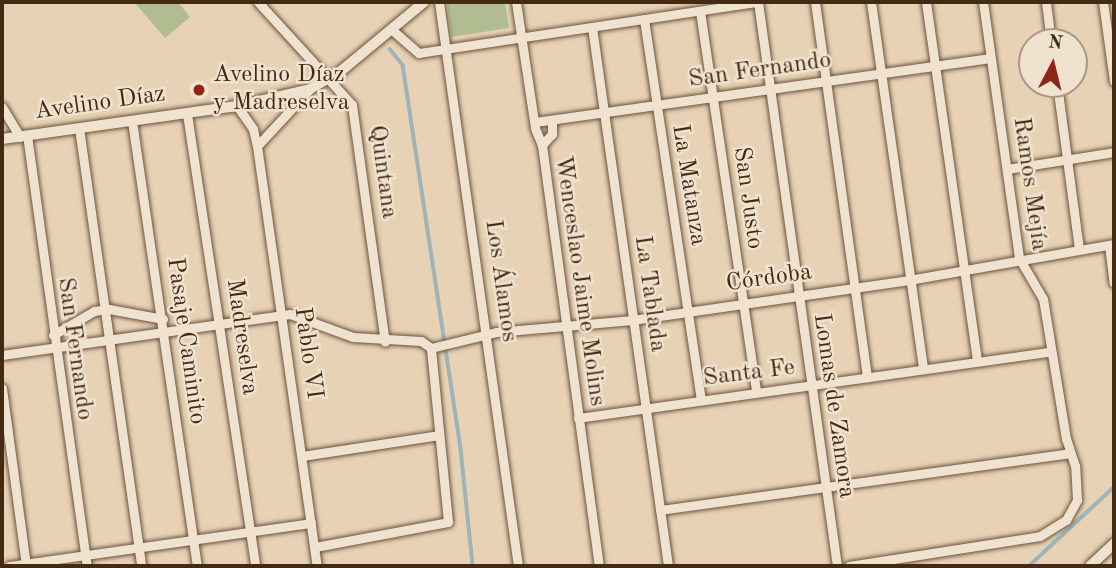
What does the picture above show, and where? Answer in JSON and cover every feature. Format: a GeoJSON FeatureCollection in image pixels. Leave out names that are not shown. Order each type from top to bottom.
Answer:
{"type":"FeatureCollection","features":[{"type":"Feature","properties":{"kind":"street","name":"Quintana"},"geometry":{"type":"LineString","coordinates":[[258,2],[353,110],[385,342]]}},
{"type":"Feature","properties":{"kind":"street","name":"Avelino Díaz"},"geometry":{"type":"LineString","coordinates":[[2,139],[237,106],[310,89],[329,80],[424,2]]}},
{"type":"Feature","properties":{"kind":"street","name":"Los Álamos"},"geometry":{"type":"LineString","coordinates":[[439,2],[488,335],[518,566]]}},
{"type":"Feature","properties":{"kind":"street","name":"Wenceslao Jaime Molins"},"geometry":{"type":"LineString","coordinates":[[516,2],[535,122],[542,145],[598,566]]}},
{"type":"Feature","properties":{"kind":"street"},"geometry":{"type":"LineString","coordinates":[[391,29],[414,51],[447,49],[757,2]]}},
{"type":"Feature","properties":{"kind":"street","name":"Lomas de Zamora"},"geometry":{"type":"LineString","coordinates":[[757,2],[836,566]]}},
{"type":"Feature","properties":{"kind":"street"},"geometry":{"type":"LineString","coordinates":[[815,2],[852,287],[867,377]]}},
{"type":"Feature","properties":{"kind":"street"},"geometry":{"type":"LineString","coordinates":[[871,2],[923,369]]}},
{"type":"Feature","properties":{"kind":"street"},"geometry":{"type":"LineString","coordinates":[[926,2],[977,361]]}},
{"type":"Feature","properties":{"kind":"street","name":"Ramos Mejía"},"geometry":{"type":"LineString","coordinates":[[849,566],[1040,536],[1066,520],[1077,489],[1049,352],[1042,299],[1019,258],[983,2]]}},
{"type":"Feature","properties":{"kind":"street"},"geometry":{"type":"LineString","coordinates":[[1045,2],[1049,28]]}},
{"type":"Feature","properties":{"kind":"street"},"geometry":{"type":"LineString","coordinates":[[1103,2],[1114,81]]}},
{"type":"Feature","properties":{"kind":"street","name":"San Justo"},"geometry":{"type":"LineString","coordinates":[[700,10],[756,390]]}},
{"type":"Feature","properties":{"kind":"street","name":"La Matanza"},"geometry":{"type":"LineString","coordinates":[[644,19],[701,399]]}},
{"type":"Feature","properties":{"kind":"street","name":"La Tablada"},"geometry":{"type":"LineString","coordinates":[[592,27],[668,566]]}},
{"type":"Feature","properties":{"kind":"street","name":"San Fernando"},"geometry":{"type":"LineString","coordinates":[[535,122],[991,58]]}},
{"type":"Feature","properties":{"kind":"street"},"geometry":{"type":"LineString","coordinates":[[257,146],[310,89]]}},
{"type":"Feature","properties":{"kind":"street"},"geometry":{"type":"LineString","coordinates":[[1059,98],[1079,249]]}},
{"type":"Feature","properties":{"kind":"street","name":"Pablo VI"},"geometry":{"type":"LineString","coordinates":[[237,106],[253,129],[257,146],[317,566]]}},
{"type":"Feature","properties":{"kind":"street","name":"San Fernando"},"geometry":{"type":"LineString","coordinates":[[2,107],[23,136],[86,561]]}},
{"type":"Feature","properties":{"kind":"street","name":"Madreselva"},"geometry":{"type":"LineString","coordinates":[[187,114],[255,566]]}},
{"type":"Feature","properties":{"kind":"street"},"geometry":{"type":"LineString","coordinates":[[542,145],[552,134],[552,120]]}},
{"type":"Feature","properties":{"kind":"street","name":"Pasaje Caminito"},"geometry":{"type":"LineString","coordinates":[[132,121],[166,331],[197,566]]}},
{"type":"Feature","properties":{"kind":"street"},"geometry":{"type":"LineString","coordinates":[[79,128],[141,566]]}},
{"type":"Feature","properties":{"kind":"street"},"geometry":{"type":"LineString","coordinates":[[1007,169],[1114,152]]}},
{"type":"Feature","properties":{"kind":"street"},"geometry":{"type":"LineString","coordinates":[[1112,244],[1114,284]]}},
{"type":"Feature","properties":{"kind":"street","name":"Córdoba"},"geometry":{"type":"LineString","coordinates":[[440,348],[488,335],[632,320],[909,280],[966,271],[1019,258],[1112,244]]}},
{"type":"Feature","properties":{"kind":"street"},"geometry":{"type":"LineString","coordinates":[[53,335],[82,317],[105,309],[163,319]]}},
{"type":"Feature","properties":{"kind":"street"},"geometry":{"type":"LineString","coordinates":[[2,355],[282,314],[296,315],[353,337],[385,342],[421,341],[440,348],[439,435],[451,514],[445,526],[315,547]]}},
{"type":"Feature","properties":{"kind":"street","name":"Santa Fe"},"geometry":{"type":"LineString","coordinates":[[578,418],[756,390],[1049,352]]}},
{"type":"Feature","properties":{"kind":"street"},"geometry":{"type":"LineString","coordinates":[[2,388],[26,565]]}},
{"type":"Feature","properties":{"kind":"street"},"geometry":{"type":"LineString","coordinates":[[302,456],[439,435]]}},
{"type":"Feature","properties":{"kind":"street"},"geometry":{"type":"LineString","coordinates":[[660,510],[824,485],[1070,453]]}},
{"type":"Feature","properties":{"kind":"street"},"geometry":{"type":"LineString","coordinates":[[9,566],[86,561],[139,548],[311,523]]}},
{"type":"Feature","properties":{"kind":"street"},"geometry":{"type":"LineString","coordinates":[[1090,566],[1114,544]]}},
{"type":"Feature","properties":{"kind":"green space"},"geometry":{"type":"Polygon","coordinates":[[[134,2],[178,2],[190,17],[165,38],[134,2]]]}},
{"type":"Feature","properties":{"kind":"green space"},"geometry":{"type":"Polygon","coordinates":[[[447,2],[505,2],[509,28],[451,37],[447,2]]]}},
{"type":"Feature","properties":{"kind":"waterway"},"geometry":{"type":"LineString","coordinates":[[390,49],[403,65],[461,449],[473,566]]}},
{"type":"Feature","properties":{"kind":"waterway"},"geometry":{"type":"LineString","coordinates":[[1029,566],[1114,487]]}},
{"type":"Feature","properties":{"kind":"place","name":"Avelino Díaz y Madreselva"},"geometry":{"type":"Point","coordinates":[199,90]}}]}
